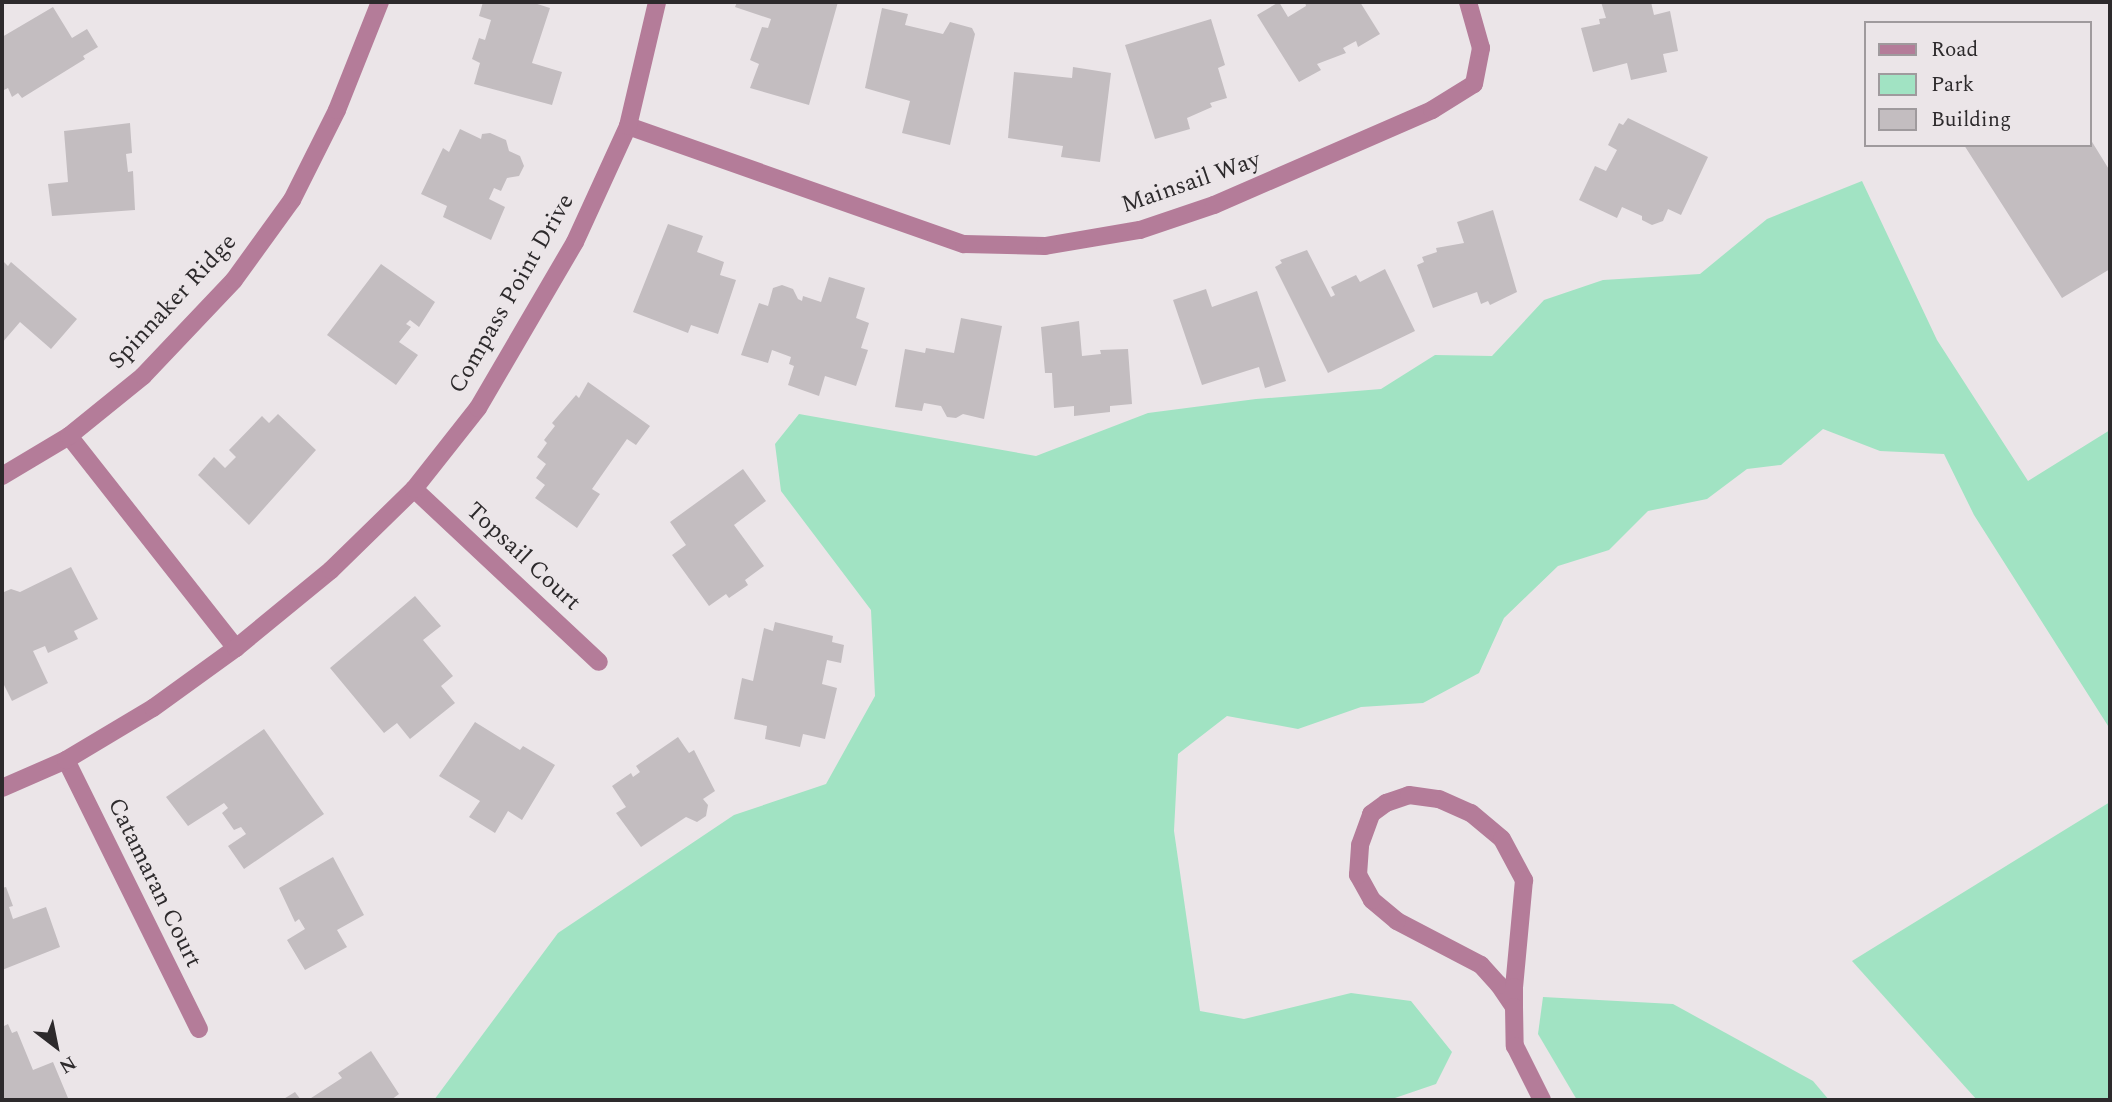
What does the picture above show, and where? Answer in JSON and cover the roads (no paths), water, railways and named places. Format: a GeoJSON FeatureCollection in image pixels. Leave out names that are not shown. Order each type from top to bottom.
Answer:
{"type":"FeatureCollection","features":[{"type":"Feature","properties":{"kind":"street","name":"Spinnaker Ridge"},"geometry":{"type":"LineString","coordinates":[[2,476],[69,436],[143,376],[234,280],[292,200],[337,110],[380,2]]}},
{"type":"Feature","properties":{"kind":"street","name":"Compass Point Drive"},"geometry":{"type":"LineString","coordinates":[[2,788],[66,760],[153,708],[236,648],[331,570],[414,489],[478,408],[528,327],[575,242],[628,126],[657,2]]}},
{"type":"Feature","properties":{"kind":"street","name":"Mainsail Way"},"geometry":{"type":"LineString","coordinates":[[628,126],[964,244],[1045,246],[1140,230],[1214,205],[1432,110],[1474,84],[1481,48],[1468,2]]}},
{"type":"Feature","properties":{"kind":"street"},"geometry":{"type":"LineString","coordinates":[[69,436],[236,648]]}},
{"type":"Feature","properties":{"kind":"street","name":"Topsail Court"},"geometry":{"type":"LineString","coordinates":[[414,489],[599,662]]}},
{"type":"Feature","properties":{"kind":"street","name":"Catamaran Court"},"geometry":{"type":"LineString","coordinates":[[66,760],[199,1029]]}},
{"type":"Feature","properties":{"kind":"street"},"geometry":{"type":"LineString","coordinates":[[1514,1007],[1481,965],[1397,921],[1371,900],[1358,875],[1360,845],[1371,814],[1386,803],[1409,795],[1439,799],[1471,813],[1502,839],[1524,880],[1514,1007],[1515,1046],[1542,1100]]}}]}
